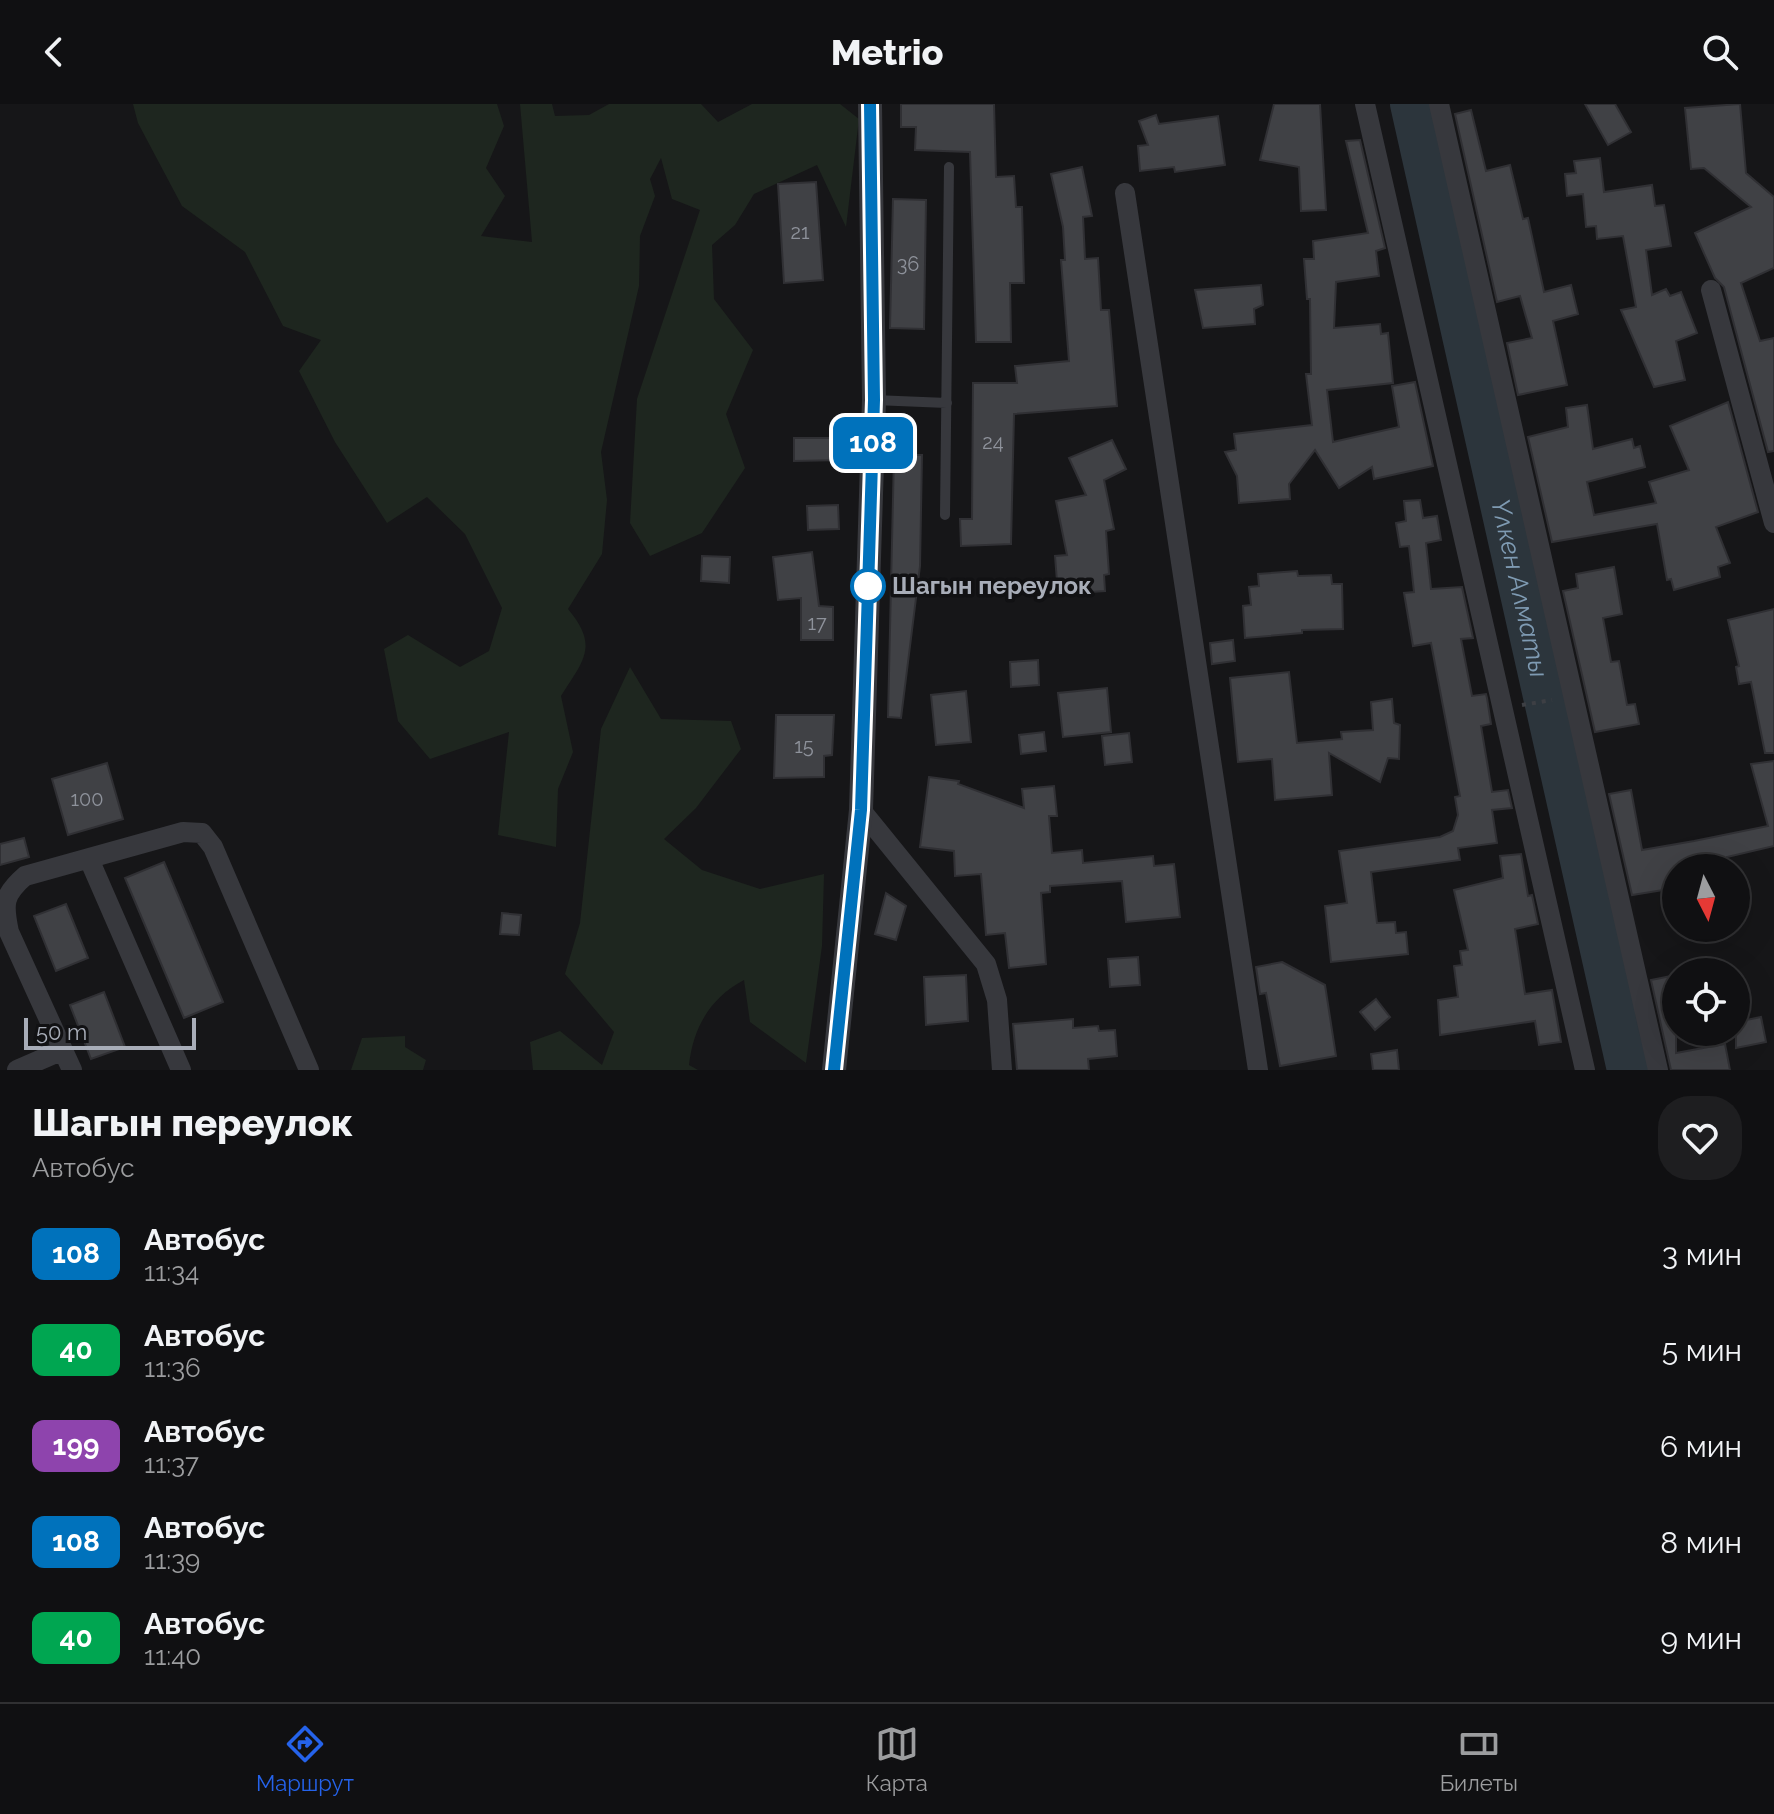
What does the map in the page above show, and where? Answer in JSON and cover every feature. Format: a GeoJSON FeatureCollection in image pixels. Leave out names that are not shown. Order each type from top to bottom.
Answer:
{"type":"FeatureCollection","features":[{"type":"Feature","properties":{"kind":"street"},"geometry":{"type":"LineString","coordinates":[[834,1070],[861,810],[874,400],[870,104]]}},
{"type":"Feature","properties":{"kind":"street"},"geometry":{"type":"LineString","coordinates":[[1365,104],[1585,1070]]}},
{"type":"Feature","properties":{"kind":"street"},"geometry":{"type":"LineString","coordinates":[[1439,104],[1658,1070]]}},
{"type":"Feature","properties":{"kind":"street"},"geometry":{"type":"LineString","coordinates":[[1125,193],[1258,1070]]}},
{"type":"Feature","properties":{"kind":"street"},"geometry":{"type":"LineString","coordinates":[[1711,290],[1774,523]]}},
{"type":"Feature","properties":{"kind":"street"},"geometry":{"type":"LineString","coordinates":[[861,810],[986,964],[997,1000],[1002,1070]]}},
{"type":"Feature","properties":{"kind":"street"},"geometry":{"type":"LineString","coordinates":[[72,1070],[9,932],[4,910],[5,888],[25,876],[183,832],[202,833],[213,847],[309,1070]]}},
{"type":"Feature","properties":{"kind":"street"},"geometry":{"type":"LineString","coordinates":[[89,859],[181,1070]]}},
{"type":"Feature","properties":{"kind":"street"},"geometry":{"type":"LineString","coordinates":[[17,1070],[63,1050]]}},
{"type":"Feature","properties":{"kind":"lane"},"geometry":{"type":"LineString","coordinates":[[945,515],[949,167]]}},
{"type":"Feature","properties":{"kind":"lane"},"geometry":{"type":"LineString","coordinates":[[874,400],[947,403]]}},
{"type":"Feature","properties":{"kind":"path"},"geometry":{"type":"LineString","coordinates":[[1501,708],[1575,696]]}},
{"type":"Feature","properties":{"kind":"shaded area"},"geometry":{"type":"Polygon","coordinates":[[[133,104],[497,104],[504,126],[486,168],[505,196],[481,236],[532,242],[520,104],[552,104],[555,116],[589,115],[609,104],[701,104],[718,122],[752,104],[840,104],[859,119],[846,227],[817,165],[754,194],[735,225],[712,245],[714,299],[753,350],[726,414],[745,468],[702,533],[650,556],[630,523],[637,399],[700,210],[672,199],[661,158],[650,179],[655,196],[640,236],[639,286],[601,452],[607,500],[602,554],[568,609],[583,633],[585,653],[561,696],[573,752],[558,789],[556,847],[498,835],[509,732],[430,759],[398,721],[384,649],[408,635],[460,667],[489,651],[502,608],[465,534],[427,497],[387,523],[335,442],[299,371],[321,340],[283,326],[245,252],[182,206],[138,123],[133,104]]]}},
{"type":"Feature","properties":{"kind":"shaded area"},"geometry":{"type":"Polygon","coordinates":[[[630,667],[661,719],[731,721],[741,749],[696,808],[664,839],[702,870],[760,889],[824,874],[822,946],[806,1063],[750,1022],[744,980],[732,987],[705,1015],[694,1039],[689,1065],[698,1070],[533,1070],[530,1042],[560,1031],[602,1065],[614,1032],[565,974],[580,923],[601,729],[630,667]]]}},
{"type":"Feature","properties":{"kind":"shaded area"},"geometry":{"type":"Polygon","coordinates":[[[405,1036],[405,1047],[426,1060],[423,1070],[351,1070],[362,1038],[405,1036]]]}},
{"type":"Feature","properties":{"kind":"building"},"geometry":{"type":"Polygon","coordinates":[[[901,104],[994,104],[996,177],[1014,176],[1016,207],[1022,207],[1024,283],[1010,283],[1011,342],[976,342],[970,152],[915,150],[916,127],[901,127],[901,104]]]}},
{"type":"Feature","properties":{"kind":"building"},"geometry":{"type":"Polygon","coordinates":[[[1274,104],[1320,104],[1326,210],[1301,211],[1299,167],[1260,160],[1274,104]]]}},
{"type":"Feature","properties":{"kind":"building"},"geometry":{"type":"Polygon","coordinates":[[[1585,104],[1615,104],[1631,132],[1608,145],[1585,104]]]}},
{"type":"Feature","properties":{"kind":"building"},"geometry":{"type":"Polygon","coordinates":[[[1740,104],[1746,173],[1774,197],[1774,268],[1741,283],[1760,341],[1774,338],[1774,451],[1768,452],[1724,287],[1715,278],[1695,233],[1751,207],[1704,168],[1691,169],[1685,108],[1740,104]]]}},
{"type":"Feature","properties":{"kind":"building"},"geometry":{"type":"Polygon","coordinates":[[[1471,110],[1486,171],[1510,165],[1523,219],[1528,218],[1544,292],[1571,285],[1578,314],[1553,321],[1567,385],[1518,395],[1507,343],[1532,338],[1520,296],[1497,302],[1455,114],[1471,110]]]}},
{"type":"Feature","properties":{"kind":"building"},"geometry":{"type":"Polygon","coordinates":[[[1156,115],[1159,124],[1218,116],[1225,165],[1175,172],[1174,167],[1140,171],[1138,146],[1148,145],[1139,121],[1156,115]]]}},
{"type":"Feature","properties":{"kind":"building"},"geometry":{"type":"Polygon","coordinates":[[[1360,140],[1385,248],[1376,251],[1379,276],[1336,282],[1334,328],[1380,324],[1381,334],[1388,333],[1393,383],[1327,390],[1333,442],[1399,427],[1392,386],[1415,382],[1433,466],[1374,479],[1372,467],[1339,488],[1315,450],[1289,484],[1290,499],[1239,503],[1237,476],[1225,452],[1236,450],[1234,434],[1312,425],[1306,374],[1311,374],[1310,299],[1307,299],[1304,259],[1314,259],[1313,241],[1368,233],[1346,141],[1360,140]]]}},
{"type":"Feature","properties":{"kind":"building"},"geometry":{"type":"Polygon","coordinates":[[[1600,158],[1604,192],[1652,185],[1655,206],[1664,205],[1671,246],[1646,250],[1652,295],[1666,289],[1670,296],[1681,292],[1697,333],[1676,341],[1685,380],[1654,387],[1621,310],[1636,307],[1623,236],[1597,239],[1596,226],[1586,227],[1583,194],[1567,196],[1565,174],[1576,173],[1574,161],[1600,158]]]}},
{"type":"Feature","properties":{"kind":"building"},"geometry":{"type":"Polygon","coordinates":[[[1082,167],[1092,216],[1083,217],[1085,259],[1098,258],[1101,310],[1109,310],[1117,406],[1014,414],[1011,544],[961,546],[960,519],[972,519],[973,383],[1017,383],[1015,366],[1069,361],[1061,260],[1065,260],[1063,227],[1051,174],[1082,167]]]}},
{"type":"Feature","properties":{"kind":"building"},"geometry":{"type":"Polygon","coordinates":[[[816,182],[823,280],[784,283],[778,184],[816,182]]]}},
{"type":"Feature","properties":{"kind":"building"},"geometry":{"type":"Polygon","coordinates":[[[893,199],[926,200],[924,329],[890,328],[893,199]]]}},
{"type":"Feature","properties":{"kind":"building"},"geometry":{"type":"Polygon","coordinates":[[[1261,285],[1263,305],[1254,309],[1255,324],[1203,328],[1195,290],[1261,285]]]}},
{"type":"Feature","properties":{"kind":"building"},"geometry":{"type":"Polygon","coordinates":[[[1728,402],[1758,512],[1716,527],[1730,563],[1718,567],[1720,577],[1674,590],[1671,579],[1667,580],[1657,524],[1552,542],[1528,437],[1568,427],[1566,408],[1587,405],[1593,449],[1632,439],[1634,448],[1640,446],[1645,467],[1587,482],[1594,515],[1656,503],[1649,482],[1689,470],[1670,426],[1728,402]]]}},
{"type":"Feature","properties":{"kind":"building"},"geometry":{"type":"Polygon","coordinates":[[[794,438],[841,438],[841,460],[794,461],[794,438]]]}},
{"type":"Feature","properties":{"kind":"building"},"geometry":{"type":"Polygon","coordinates":[[[1112,440],[1126,469],[1104,480],[1114,529],[1106,531],[1109,574],[1104,575],[1105,591],[1058,594],[1055,556],[1067,555],[1056,501],[1086,495],[1069,458],[1112,440]]]}},
{"type":"Feature","properties":{"kind":"building"},"geometry":{"type":"Polygon","coordinates":[[[894,455],[922,455],[920,566],[901,718],[888,717],[894,455]]]}},
{"type":"Feature","properties":{"kind":"building"},"geometry":{"type":"Polygon","coordinates":[[[1420,500],[1423,518],[1437,516],[1441,540],[1426,543],[1431,589],[1462,587],[1473,638],[1461,639],[1472,696],[1486,694],[1491,724],[1481,726],[1492,792],[1508,790],[1512,808],[1492,810],[1497,843],[1458,848],[1460,860],[1371,872],[1377,923],[1395,922],[1396,933],[1406,932],[1408,954],[1331,962],[1325,906],[1347,903],[1339,851],[1440,837],[1453,831],[1458,815],[1455,797],[1460,796],[1431,643],[1413,646],[1404,593],[1414,592],[1409,546],[1400,547],[1396,523],[1406,521],[1404,501],[1420,500]]]}},
{"type":"Feature","properties":{"kind":"building"},"geometry":{"type":"Polygon","coordinates":[[[838,505],[839,529],[808,530],[807,506],[838,505]]]}},
{"type":"Feature","properties":{"kind":"building"},"geometry":{"type":"Polygon","coordinates":[[[812,552],[819,606],[833,607],[833,640],[801,640],[801,598],[778,600],[773,557],[812,552]]]}},
{"type":"Feature","properties":{"kind":"building"},"geometry":{"type":"Polygon","coordinates":[[[702,556],[730,557],[729,583],[701,581],[702,556]]]}},
{"type":"Feature","properties":{"kind":"building"},"geometry":{"type":"Polygon","coordinates":[[[1614,567],[1622,614],[1603,618],[1611,662],[1619,661],[1627,705],[1635,704],[1639,724],[1595,732],[1563,591],[1578,588],[1576,574],[1614,567]]]}},
{"type":"Feature","properties":{"kind":"building"},"geometry":{"type":"Polygon","coordinates":[[[1297,571],[1298,576],[1331,575],[1332,584],[1342,584],[1343,629],[1302,630],[1302,633],[1245,638],[1243,606],[1251,605],[1249,587],[1259,586],[1258,574],[1297,571]]]}},
{"type":"Feature","properties":{"kind":"building"},"geometry":{"type":"Polygon","coordinates":[[[1774,609],[1774,753],[1765,753],[1751,682],[1739,684],[1736,667],[1739,666],[1728,620],[1774,609]]]}},
{"type":"Feature","properties":{"kind":"building"},"geometry":{"type":"Polygon","coordinates":[[[1233,640],[1235,661],[1212,664],[1210,643],[1233,640]]]}},
{"type":"Feature","properties":{"kind":"building"},"geometry":{"type":"Polygon","coordinates":[[[1038,660],[1039,685],[1011,687],[1010,662],[1038,660]]]}},
{"type":"Feature","properties":{"kind":"building"},"geometry":{"type":"Polygon","coordinates":[[[1289,672],[1297,743],[1342,739],[1341,732],[1373,730],[1371,702],[1392,699],[1394,723],[1400,725],[1399,759],[1388,758],[1380,782],[1329,753],[1332,795],[1275,800],[1272,759],[1238,762],[1230,678],[1289,672]]]}},
{"type":"Feature","properties":{"kind":"building"},"geometry":{"type":"Polygon","coordinates":[[[1107,688],[1111,732],[1063,737],[1058,693],[1107,688]]]}},
{"type":"Feature","properties":{"kind":"building"},"geometry":{"type":"Polygon","coordinates":[[[966,691],[971,742],[936,745],[931,695],[966,691]]]}},
{"type":"Feature","properties":{"kind":"building"},"geometry":{"type":"Polygon","coordinates":[[[776,715],[834,715],[832,755],[824,756],[824,777],[774,778],[776,715]]]}},
{"type":"Feature","properties":{"kind":"building"},"geometry":{"type":"Polygon","coordinates":[[[1044,732],[1046,751],[1021,754],[1019,735],[1044,732]]]}},
{"type":"Feature","properties":{"kind":"building"},"geometry":{"type":"Polygon","coordinates":[[[1129,733],[1132,762],[1105,765],[1102,736],[1129,733]]]}},
{"type":"Feature","properties":{"kind":"building"},"geometry":{"type":"Polygon","coordinates":[[[1774,761],[1774,846],[1740,854],[1662,854],[1662,890],[1632,895],[1609,794],[1631,790],[1642,850],[1768,826],[1751,764],[1774,761]]]}},
{"type":"Feature","properties":{"kind":"building"},"geometry":{"type":"Polygon","coordinates":[[[107,763],[123,819],[68,835],[52,779],[107,763]]]}},
{"type":"Feature","properties":{"kind":"building"},"geometry":{"type":"Polygon","coordinates":[[[929,777],[959,781],[958,784],[1024,808],[1022,789],[1054,786],[1057,816],[1049,816],[1052,853],[1082,850],[1083,863],[1153,856],[1154,866],[1174,864],[1180,917],[1126,922],[1122,881],[1050,886],[1050,892],[1041,893],[1046,964],[1009,968],[1005,933],[986,935],[981,874],[955,876],[954,851],[920,847],[929,777]]]}},
{"type":"Feature","properties":{"kind":"building"},"geometry":{"type":"Polygon","coordinates":[[[24,838],[29,857],[0,865],[0,844],[24,838]]]}},
{"type":"Feature","properties":{"kind":"building"},"geometry":{"type":"Polygon","coordinates":[[[1521,854],[1528,896],[1532,895],[1538,924],[1515,929],[1525,994],[1552,990],[1561,1042],[1539,1045],[1535,1021],[1440,1035],[1438,1000],[1458,997],[1454,966],[1462,965],[1460,951],[1468,950],[1454,890],[1503,878],[1500,856],[1521,854]]]}},
{"type":"Feature","properties":{"kind":"building"},"geometry":{"type":"Polygon","coordinates":[[[164,862],[223,1002],[184,1018],[125,878],[164,862]]]}},
{"type":"Feature","properties":{"kind":"building"},"geometry":{"type":"Polygon","coordinates":[[[886,893],[906,906],[896,940],[875,934],[886,893]]]}},
{"type":"Feature","properties":{"kind":"building"},"geometry":{"type":"Polygon","coordinates":[[[66,904],[88,958],[56,971],[34,916],[66,904]]]}},
{"type":"Feature","properties":{"kind":"building"},"geometry":{"type":"Polygon","coordinates":[[[502,913],[521,915],[519,935],[500,934],[502,913]]]}},
{"type":"Feature","properties":{"kind":"building"},"geometry":{"type":"Polygon","coordinates":[[[1138,957],[1140,985],[1110,987],[1108,959],[1138,957]]]}},
{"type":"Feature","properties":{"kind":"building"},"geometry":{"type":"Polygon","coordinates":[[[1282,962],[1325,985],[1336,1056],[1280,1066],[1266,993],[1260,994],[1256,967],[1282,962]]]}},
{"type":"Feature","properties":{"kind":"building"},"geometry":{"type":"Polygon","coordinates":[[[966,975],[968,1021],[926,1025],[924,977],[966,975]]]}},
{"type":"Feature","properties":{"kind":"building"},"geometry":{"type":"Polygon","coordinates":[[[1662,978],[1662,1030],[1651,980],[1662,978]]]}},
{"type":"Feature","properties":{"kind":"building"},"geometry":{"type":"Polygon","coordinates":[[[104,992],[125,1047],[91,1059],[70,1005],[104,992]]]}},
{"type":"Feature","properties":{"kind":"building"},"geometry":{"type":"Polygon","coordinates":[[[1376,999],[1390,1017],[1375,1030],[1360,1012],[1376,999]]]}},
{"type":"Feature","properties":{"kind":"building"},"geometry":{"type":"Polygon","coordinates":[[[1761,1017],[1766,1042],[1750,1045],[1750,1019],[1761,1017]]]}},
{"type":"Feature","properties":{"kind":"building"},"geometry":{"type":"Polygon","coordinates":[[[1073,1019],[1073,1028],[1098,1026],[1099,1031],[1115,1030],[1117,1056],[1088,1059],[1089,1070],[1017,1070],[1013,1024],[1073,1019]]]}},
{"type":"Feature","properties":{"kind":"building"},"geometry":{"type":"Polygon","coordinates":[[[1666,1046],[1676,1046],[1676,1053],[1725,1046],[1730,1070],[1671,1070],[1666,1046]]]}},
{"type":"Feature","properties":{"kind":"building"},"geometry":{"type":"Polygon","coordinates":[[[1397,1050],[1399,1070],[1373,1070],[1371,1054],[1397,1050]]]}},
{"type":"Feature","properties":{"kind":"waterway","name":"Үлкен Алматы"},"geometry":{"type":"LineString","coordinates":[[1411,104],[1628,1070]]}},
{"type":"Feature","properties":{"kind":"bus line","name":"108"},"geometry":{"type":"LineString","coordinates":[[834,1070],[861,810],[874,400],[870,104]]}},
{"type":"Feature","properties":{"kind":"place","name":"Шагын переулок"},"geometry":{"type":"Point","coordinates":[868,586]}}]}
